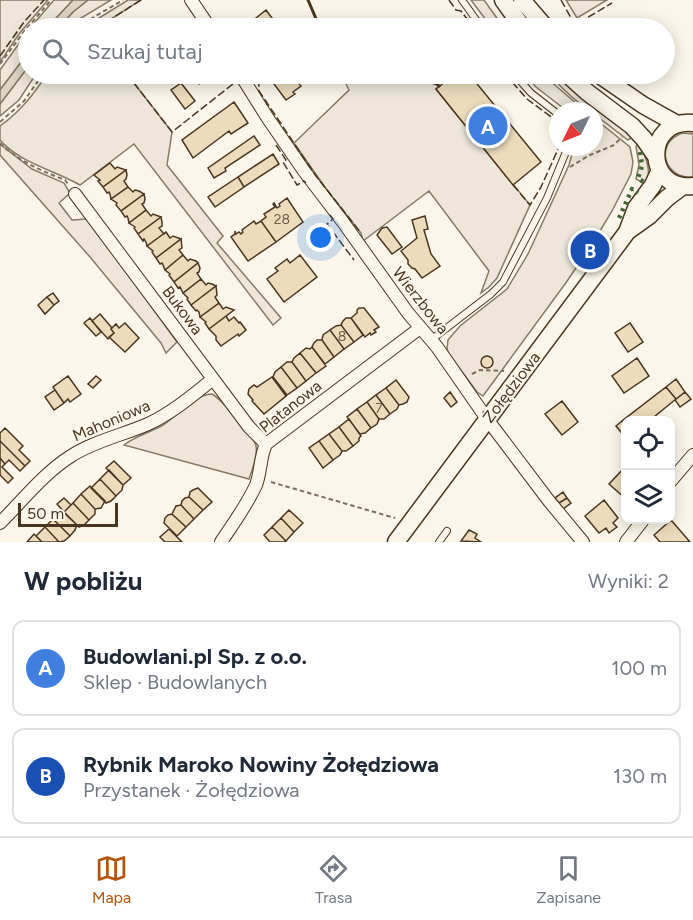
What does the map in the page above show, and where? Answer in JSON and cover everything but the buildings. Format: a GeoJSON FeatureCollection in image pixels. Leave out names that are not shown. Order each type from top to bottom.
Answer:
{"type":"FeatureCollection","features":[{"type":"Feature","properties":{"kind":"street"},"geometry":{"type":"LineString","coordinates":[[191,0],[203,18]]}},
{"type":"Feature","properties":{"kind":"street"},"geometry":{"type":"LineString","coordinates":[[502,0],[516,18]]}},
{"type":"Feature","properties":{"kind":"street"},"geometry":{"type":"LineString","coordinates":[[522,0],[537,18]]}},
{"type":"Feature","properties":{"kind":"street","name":"Wierzbowa"},"geometry":{"type":"LineString","coordinates":[[246,84],[304,171],[408,313],[583,542]]}},
{"type":"Feature","properties":{"kind":"street"},"geometry":{"type":"LineString","coordinates":[[578,84],[634,128],[669,181],[688,186]]}},
{"type":"Feature","properties":{"kind":"street"},"geometry":{"type":"LineString","coordinates":[[613,84],[643,105],[688,123]]}},
{"type":"Feature","properties":{"kind":"street","name":"Żołędziowa"},"geometry":{"type":"LineString","coordinates":[[396,542],[627,232],[636,208],[653,185],[658,163],[656,146],[660,138],[666,131],[688,123]]}},
{"type":"Feature","properties":{"kind":"street","name":"Żołędziowa"},"geometry":{"type":"LineString","coordinates":[[627,232],[668,198],[688,186]]}},
{"type":"Feature","properties":{"kind":"street","name":"Bukowa"},"geometry":{"type":"LineString","coordinates":[[75,194],[249,427],[266,444]]}},
{"type":"Feature","properties":{"kind":"street","name":"Platanowa"},"geometry":{"type":"LineString","coordinates":[[221,542],[247,503],[258,477],[266,444],[420,328]]}},
{"type":"Feature","properties":{"kind":"street","name":"Mahoniowa"},"geometry":{"type":"LineString","coordinates":[[0,523],[51,471],[72,455],[151,423],[213,379]]}},
{"type":"Feature","properties":{"kind":"street"},"geometry":{"type":"LineString","coordinates":[[675,476],[693,455]]}},
{"type":"Feature","properties":{"kind":"street"},"geometry":{"type":"LineString","coordinates":[[626,542],[639,524]]}},
{"type":"Feature","properties":{"kind":"lane"},"geometry":{"type":"LineString","coordinates":[[462,0],[475,18]]}},
{"type":"Feature","properties":{"kind":"lane"},"geometry":{"type":"LineString","coordinates":[[523,84],[549,107]]}},
{"type":"Feature","properties":{"kind":"lane"},"geometry":{"type":"LineString","coordinates":[[430,340],[503,282],[547,198],[565,156]]}},
{"type":"Feature","properties":{"kind":"lane"},"geometry":{"type":"LineString","coordinates":[[439,542],[447,531]]}},
{"type":"Feature","properties":{"kind":"path"},"geometry":{"type":"LineString","coordinates":[[35,18],[51,0]]}},
{"type":"Feature","properties":{"kind":"path"},"geometry":{"type":"LineString","coordinates":[[93,18],[123,0]]}},
{"type":"Feature","properties":{"kind":"path"},"geometry":{"type":"LineString","coordinates":[[0,64],[18,39]]}},
{"type":"Feature","properties":{"kind":"path"},"geometry":{"type":"LineString","coordinates":[[0,122],[24,101],[36,84]]}},
{"type":"Feature","properties":{"kind":"path"},"geometry":{"type":"LineString","coordinates":[[557,176],[588,156],[614,145],[622,137]]}},
{"type":"Feature","properties":{"kind":"path"},"geometry":{"type":"LineString","coordinates":[[0,143],[26,162],[65,180]]}},
{"type":"Feature","properties":{"kind":"path"},"geometry":{"type":"LineString","coordinates":[[460,380],[480,370],[504,371]]}},
{"type":"Feature","properties":{"kind":"path"},"geometry":{"type":"LineString","coordinates":[[258,477],[395,518]]}},
{"type":"Feature","properties":{"kind":"shaded area"},"geometry":{"type":"Polygon","coordinates":[[[0,0],[48,0],[33,18],[18,18],[18,35],[0,62],[0,0]]]}},
{"type":"Feature","properties":{"kind":"shaded area"},"geometry":{"type":"Polygon","coordinates":[[[54,0],[73,0],[56,18],[39,18],[54,0]]]}},
{"type":"Feature","properties":{"kind":"shaded area"},"geometry":{"type":"Polygon","coordinates":[[[73,0],[88,0],[67,18],[56,18],[73,0]]]}},
{"type":"Feature","properties":{"kind":"shaded area"},"geometry":{"type":"Polygon","coordinates":[[[88,0],[111,0],[81,18],[67,18],[88,0]]]}},
{"type":"Feature","properties":{"kind":"shaded area"},"geometry":{"type":"Polygon","coordinates":[[[128,0],[141,0],[113,18],[99,18],[128,0]]]}},
{"type":"Feature","properties":{"kind":"shaded area"},"geometry":{"type":"Polygon","coordinates":[[[471,0],[484,0],[497,18],[484,18],[471,0]]]}},
{"type":"Feature","properties":{"kind":"shaded area"},"geometry":{"type":"Polygon","coordinates":[[[566,0],[607,0],[577,18],[566,0]]]}},
{"type":"Feature","properties":{"kind":"shaded area"},"geometry":{"type":"Polygon","coordinates":[[[18,45],[18,66],[0,90],[0,70],[18,45]]]}},
{"type":"Feature","properties":{"kind":"shaded area"},"geometry":{"type":"Polygon","coordinates":[[[18,66],[18,80],[0,104],[0,90],[18,66]]]}},
{"type":"Feature","properties":{"kind":"shaded area"},"geometry":{"type":"Polygon","coordinates":[[[18,80],[18,84],[29,84],[19,100],[0,116],[0,104],[18,80]]]}},
{"type":"Feature","properties":{"kind":"shaded area"},"geometry":{"type":"Polygon","coordinates":[[[40,84],[135,84],[172,132],[167,165],[223,236],[217,243],[281,318],[273,325],[134,144],[80,185],[17,155],[8,148],[0,140],[0,126],[40,84]]]}},
{"type":"Feature","properties":{"kind":"shaded area"},"geometry":{"type":"Polygon","coordinates":[[[346,84],[437,84],[439,86],[436,89],[530,205],[497,278],[481,293],[489,271],[429,191],[363,241],[361,233],[294,143],[349,90],[346,84]]]}},
{"type":"Feature","properties":{"kind":"shaded area"},"geometry":{"type":"Polygon","coordinates":[[[533,84],[554,84],[575,102],[555,102],[533,84]]]}},
{"type":"Feature","properties":{"kind":"shaded area"},"geometry":{"type":"Polygon","coordinates":[[[558,84],[568,84],[589,102],[578,102],[558,84]]]}},
{"type":"Feature","properties":{"kind":"shaded area"},"geometry":{"type":"Polygon","coordinates":[[[603,113],[633,137],[628,140],[603,121],[603,113]]]}},
{"type":"Feature","properties":{"kind":"shaded area"},"geometry":{"type":"Polygon","coordinates":[[[603,125],[630,147],[633,162],[631,174],[591,246],[483,396],[477,392],[449,354],[448,340],[460,326],[507,289],[528,254],[572,156],[603,156],[603,125]]]}},
{"type":"Feature","properties":{"kind":"shaded area"},"geometry":{"type":"Polygon","coordinates":[[[683,133],[693,134],[693,177],[675,172],[666,159],[668,144],[683,133]]]}},
{"type":"Feature","properties":{"kind":"shaded area"},"geometry":{"type":"Polygon","coordinates":[[[0,144],[32,169],[64,183],[70,193],[59,203],[72,220],[88,219],[177,342],[166,353],[161,343],[90,257],[0,155],[0,144]]]}},
{"type":"Feature","properties":{"kind":"shaded area"},"geometry":{"type":"Polygon","coordinates":[[[639,144],[648,169],[646,185],[636,179],[639,165],[636,146],[639,144]]]}},
{"type":"Feature","properties":{"kind":"shaded area"},"geometry":{"type":"Polygon","coordinates":[[[212,394],[237,418],[254,441],[256,454],[249,479],[124,445],[163,425],[199,398],[212,394]]]}},
{"type":"Feature","properties":{"kind":"hedge"},"geometry":{"type":"LineString","coordinates":[[640,152],[642,166],[638,178],[645,183]]}},
{"type":"Feature","properties":{"kind":"hedge"},"geometry":{"type":"LineString","coordinates":[[619,218],[632,189],[638,193]]}},
{"type":"Feature","properties":{"kind":"fence"},"geometry":{"type":"LineString","coordinates":[[28,18],[44,0]]}},
{"type":"Feature","properties":{"kind":"fence"},"geometry":{"type":"LineString","coordinates":[[113,18],[141,0]]}},
{"type":"Feature","properties":{"kind":"fence"},"geometry":{"type":"LineString","coordinates":[[449,0],[456,10],[461,11],[466,18]]}},
{"type":"Feature","properties":{"kind":"fence"},"geometry":{"type":"LineString","coordinates":[[561,0],[571,18]]}},
{"type":"Feature","properties":{"kind":"fence"},"geometry":{"type":"LineString","coordinates":[[587,18],[612,3]]}},
{"type":"Feature","properties":{"kind":"fence"},"geometry":{"type":"LineString","coordinates":[[0,56],[18,30]]}},
{"type":"Feature","properties":{"kind":"fence"},"geometry":{"type":"LineString","coordinates":[[135,84],[172,132],[233,84]]}},
{"type":"Feature","properties":{"kind":"fence"},"geometry":{"type":"LineString","coordinates":[[259,84],[259,91],[316,176],[361,233]]}},
{"type":"Feature","properties":{"kind":"fence"},"geometry":{"type":"LineString","coordinates":[[514,84],[527,99],[549,115]]}},
{"type":"Feature","properties":{"kind":"fence"},"geometry":{"type":"LineString","coordinates":[[276,145],[286,160],[283,162],[297,185],[304,181],[306,183]]}},
{"type":"Feature","properties":{"kind":"fence"},"geometry":{"type":"LineString","coordinates":[[513,185],[530,205],[555,156]]}},
{"type":"Feature","properties":{"kind":"fence"},"geometry":{"type":"LineString","coordinates":[[330,215],[333,219],[327,224],[354,260]]}},
{"type":"Feature","properties":{"kind":"wall"},"geometry":{"type":"LineString","coordinates":[[308,0],[316,18]]}},
{"type":"Feature","properties":{"kind":"place","name":"Budowlani.pl Sp. z o.o."},"geometry":{"type":"Point","coordinates":[488,126]}},
{"type":"Feature","properties":{"kind":"place","name":"Rybnik Maroko Nowiny Żołędziowa"},"geometry":{"type":"Point","coordinates":[590,250]}}]}
